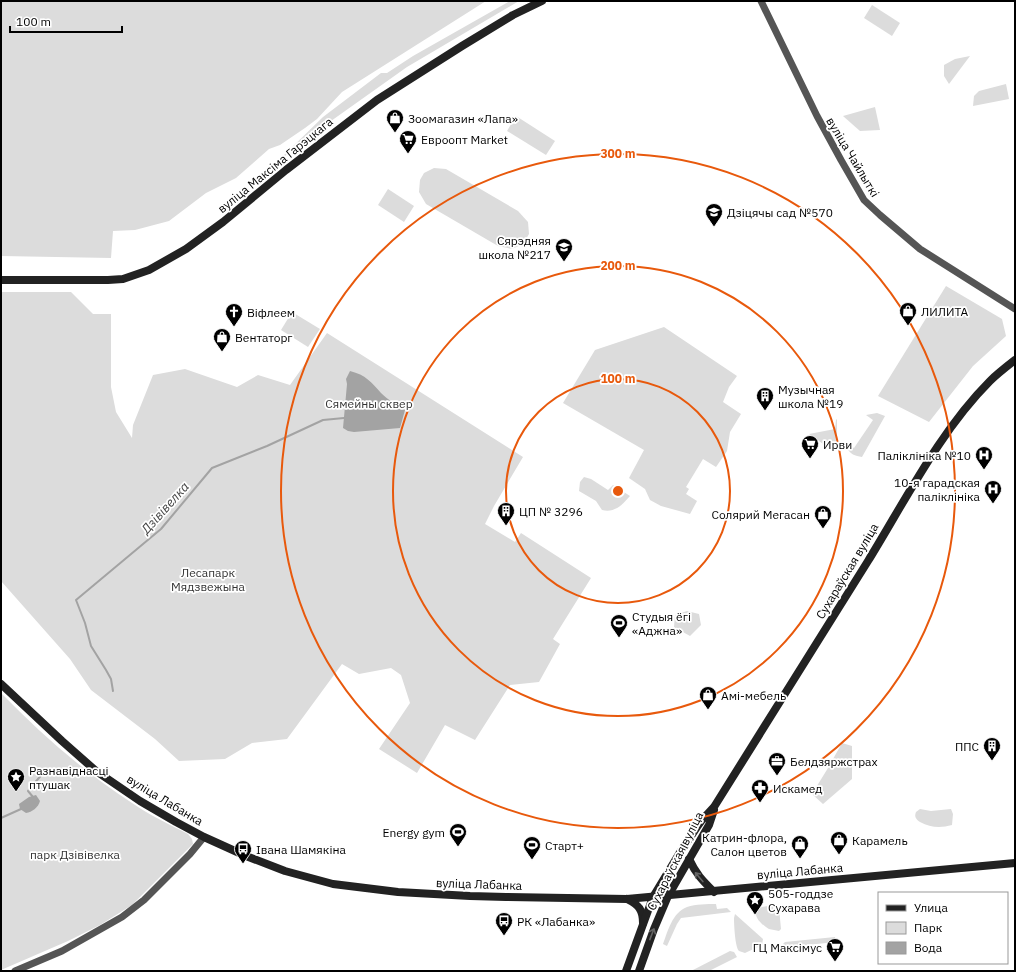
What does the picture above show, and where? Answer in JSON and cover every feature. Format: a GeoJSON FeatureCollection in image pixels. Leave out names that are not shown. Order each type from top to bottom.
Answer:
{"type":"FeatureCollection","features":[{"type":"Feature","properties":{"kind":"main road","name":"вуліца Максіма Гарэцкага"},"geometry":{"type":"LineString","coordinates":[[1,280],[108,280],[122,279],[149,270],[193,245],[286,170],[377,100],[513,15],[542,1]]}},
{"type":"Feature","properties":{"kind":"main road","name":"Сухараўская вуліца"},"geometry":{"type":"LineString","coordinates":[[626,971],[653,897],[697,827],[714,807],[821,637],[908,492],[942,440],[960,416],[982,389],[1015,360]]}},
{"type":"Feature","properties":{"kind":"main road","name":"вуліца Лабанка"},"geometry":{"type":"LineString","coordinates":[[1,684],[62,742],[96,771],[140,801],[204,837],[246,856],[279,868],[333,884],[398,892],[470,896],[627,899],[1015,863]]}},
{"type":"Feature","properties":{"kind":"main road","name":"Сухараўская вуліца"},"geometry":{"type":"LineString","coordinates":[[639,971],[668,896],[709,825],[714,807]]}},
{"type":"Feature","properties":{"kind":"main road"},"geometry":{"type":"LineString","coordinates":[[689,859],[700,879],[714,892]]}},
{"type":"Feature","properties":{"kind":"main road"},"geometry":{"type":"LineString","coordinates":[[627,899],[638,907],[643,917],[644,925]]}},
{"type":"Feature","properties":{"kind":"street","name":"вуліца Чайлыткі"},"geometry":{"type":"LineString","coordinates":[[761,1],[816,116],[864,200],[920,249],[1015,309]]}},
{"type":"Feature","properties":{"kind":"street"},"geometry":{"type":"LineString","coordinates":[[15,971],[62,951],[122,917],[144,900],[190,854],[204,837]]}},
{"type":"Feature","properties":{"kind":"green space"},"geometry":{"type":"Polygon","coordinates":[[[1,1],[486,1],[342,92],[317,119],[305,128],[280,145],[269,149],[236,178],[206,193],[169,221],[135,230],[113,231],[111,258],[1,256],[1,1]]]}},
{"type":"Feature","properties":{"kind":"green space"},"geometry":{"type":"Polygon","coordinates":[[[510,1],[519,1],[407,67],[285,156],[284,155],[323,117],[381,73],[387,73],[413,56],[510,1]]]}},
{"type":"Feature","properties":{"kind":"green space"},"geometry":{"type":"Polygon","coordinates":[[[872,5],[900,23],[892,36],[864,18],[872,5]]]}},
{"type":"Feature","properties":{"kind":"green space"},"geometry":{"type":"Polygon","coordinates":[[[970,56],[949,84],[944,76],[944,65],[955,59],[970,56]]]}},
{"type":"Feature","properties":{"kind":"green space"},"geometry":{"type":"Polygon","coordinates":[[[1006,84],[1009,99],[973,106],[974,96],[979,91],[1006,84]]]}},
{"type":"Feature","properties":{"kind":"green space"},"geometry":{"type":"Polygon","coordinates":[[[875,107],[880,130],[860,131],[843,116],[875,107]]]}},
{"type":"Feature","properties":{"kind":"green space"},"geometry":{"type":"Polygon","coordinates":[[[516,116],[555,141],[546,155],[507,131],[516,116]]]}},
{"type":"Feature","properties":{"kind":"green space"},"geometry":{"type":"Polygon","coordinates":[[[434,168],[446,169],[518,211],[528,222],[529,234],[523,244],[512,249],[498,246],[426,204],[419,192],[420,180],[424,173],[434,168]]]}},
{"type":"Feature","properties":{"kind":"green space"},"geometry":{"type":"Polygon","coordinates":[[[388,189],[414,206],[404,222],[378,205],[388,189]]]}},
{"type":"Feature","properties":{"kind":"green space"},"geometry":{"type":"Polygon","coordinates":[[[946,286],[1002,319],[1006,336],[973,366],[929,422],[878,396],[946,286]]]}},
{"type":"Feature","properties":{"kind":"green space","name":"Лесапарк Мядзвежына"},"geometry":{"type":"Polygon","coordinates":[[[1,292],[71,292],[93,314],[111,314],[111,387],[116,412],[132,438],[133,425],[153,375],[185,369],[237,387],[258,375],[290,385],[327,333],[523,457],[485,524],[515,542],[521,533],[591,578],[553,639],[560,644],[539,682],[510,685],[475,740],[445,725],[417,773],[379,749],[410,703],[401,675],[391,668],[359,674],[342,664],[287,739],[252,743],[225,759],[179,761],[155,739],[91,690],[70,659],[1,581],[1,292]]]}},
{"type":"Feature","properties":{"kind":"green space"},"geometry":{"type":"Polygon","coordinates":[[[292,312],[320,329],[308,347],[281,330],[292,312]]]}},
{"type":"Feature","properties":{"kind":"green space"},"geometry":{"type":"Polygon","coordinates":[[[664,327],[737,376],[729,387],[723,402],[741,414],[730,432],[727,451],[716,467],[703,459],[686,487],[689,489],[686,494],[697,501],[690,514],[661,506],[650,500],[645,489],[629,478],[644,450],[563,403],[595,350],[664,327]]]}},
{"type":"Feature","properties":{"kind":"green space"},"geometry":{"type":"Polygon","coordinates":[[[877,413],[885,416],[862,457],[853,454],[847,448],[849,445],[854,448],[873,420],[866,415],[877,413]]]}},
{"type":"Feature","properties":{"kind":"green space"},"geometry":{"type":"Polygon","coordinates":[[[837,419],[837,445],[833,451],[809,434],[835,429],[837,419]]]}},
{"type":"Feature","properties":{"kind":"green space"},"geometry":{"type":"Polygon","coordinates":[[[584,477],[591,479],[608,490],[613,485],[630,496],[618,508],[607,511],[602,510],[596,501],[579,491],[580,482],[584,477]]]}},
{"type":"Feature","properties":{"kind":"green space"},"geometry":{"type":"Polygon","coordinates":[[[687,611],[699,614],[701,625],[690,636],[674,627],[675,615],[687,611]]]}},
{"type":"Feature","properties":{"kind":"green space","name":"парк Дзівівелка"},"geometry":{"type":"Polygon","coordinates":[[[1,693],[47,738],[80,765],[114,791],[139,807],[188,834],[192,839],[193,844],[132,905],[100,925],[68,941],[1,970],[1,693]]]}},
{"type":"Feature","properties":{"kind":"green space"},"geometry":{"type":"Polygon","coordinates":[[[842,743],[852,746],[852,779],[823,804],[812,794],[842,743]]]}},
{"type":"Feature","properties":{"kind":"green space"},"geometry":{"type":"Polygon","coordinates":[[[920,809],[931,811],[951,809],[953,814],[952,825],[936,827],[920,822],[916,819],[915,815],[920,809]]]}},
{"type":"Feature","properties":{"kind":"green space"},"geometry":{"type":"Polygon","coordinates":[[[716,904],[717,909],[727,908],[731,912],[681,918],[667,946],[663,944],[671,923],[678,913],[687,907],[694,905],[716,904]]]}},
{"type":"Feature","properties":{"kind":"green space"},"geometry":{"type":"Polygon","coordinates":[[[777,906],[779,908],[781,929],[779,931],[769,929],[760,922],[756,916],[756,912],[762,907],[777,906]]]}},
{"type":"Feature","properties":{"kind":"green space"},"geometry":{"type":"Polygon","coordinates":[[[735,914],[763,939],[762,945],[745,953],[739,951],[735,935],[735,914]]]}},
{"type":"Feature","properties":{"kind":"green space"},"geometry":{"type":"Polygon","coordinates":[[[835,937],[836,942],[787,947],[783,944],[785,942],[835,937]]]}},
{"type":"Feature","properties":{"kind":"green space"},"geometry":{"type":"Polygon","coordinates":[[[730,951],[734,952],[737,957],[709,971],[691,971],[730,951]]]}},
{"type":"Feature","properties":{"kind":"water"},"geometry":{"type":"Polygon","coordinates":[[[350,371],[364,377],[371,382],[386,398],[405,410],[400,428],[354,432],[343,428],[347,384],[346,379],[350,371]]]}},
{"type":"Feature","properties":{"kind":"water"},"geometry":{"type":"Polygon","coordinates":[[[36,795],[40,801],[38,806],[26,813],[20,809],[19,804],[29,797],[36,795]]]}},
{"type":"Feature","properties":{"kind":"waterway","name":"Дзівівелка"},"geometry":{"type":"LineString","coordinates":[[113,691],[111,679],[91,646],[85,623],[76,600],[161,529],[212,468],[267,446],[323,420],[344,418]]}},
{"type":"Feature","properties":{"kind":"waterway","name":"Дзівівелка"},"geometry":{"type":"LineString","coordinates":[[33,797],[28,791],[43,773]]}},
{"type":"Feature","properties":{"kind":"waterway","name":"Дзівівелка"},"geometry":{"type":"LineString","coordinates":[[1,818],[21,809]]}},
{"type":"Feature","properties":{"kind":"place","name":"Зоомагазин «Лапа»"},"geometry":{"type":"Point","coordinates":[395,133]}},
{"type":"Feature","properties":{"kind":"place","name":"Евроопт Market"},"geometry":{"type":"Point","coordinates":[408,154]}},
{"type":"Feature","properties":{"kind":"place","name":"Дзіцячы сад №570"},"geometry":{"type":"Point","coordinates":[714,227]}},
{"type":"Feature","properties":{"kind":"place","name":"Сярэдняя школа №217"},"geometry":{"type":"Point","coordinates":[564,262]}},
{"type":"Feature","properties":{"kind":"place","name":"ЛИЛИТА"},"geometry":{"type":"Point","coordinates":[908,326]}},
{"type":"Feature","properties":{"kind":"place","name":"Віфлеем"},"geometry":{"type":"Point","coordinates":[234,327]}},
{"type":"Feature","properties":{"kind":"place","name":"Вентаторг"},"geometry":{"type":"Point","coordinates":[222,352]}},
{"type":"Feature","properties":{"kind":"place","name":"Музычная школа №19"},"geometry":{"type":"Point","coordinates":[765,411]}},
{"type":"Feature","properties":{"kind":"place","name":"Ирви"},"geometry":{"type":"Point","coordinates":[810,459]}},
{"type":"Feature","properties":{"kind":"place","name":"Паліклініка №10"},"geometry":{"type":"Point","coordinates":[984,470]}},
{"type":"Feature","properties":{"kind":"place","name":"10-я гарадская паліклініка"},"geometry":{"type":"Point","coordinates":[993,504]}},
{"type":"Feature","properties":{"kind":"place","name":"ЦП № 3296"},"geometry":{"type":"Point","coordinates":[506,526]}},
{"type":"Feature","properties":{"kind":"place","name":"Солярий Мегасан"},"geometry":{"type":"Point","coordinates":[823,529]}},
{"type":"Feature","properties":{"kind":"place","name":"Студыя ёгі «Аджна»"},"geometry":{"type":"Point","coordinates":[619,638]}},
{"type":"Feature","properties":{"kind":"place","name":"Амі-мебель"},"geometry":{"type":"Point","coordinates":[708,710]}},
{"type":"Feature","properties":{"kind":"place","name":"ППС"},"geometry":{"type":"Point","coordinates":[992,761]}},
{"type":"Feature","properties":{"kind":"place","name":"Белдзяржстрах"},"geometry":{"type":"Point","coordinates":[777,776]}},
{"type":"Feature","properties":{"kind":"place","name":"Разнавіднасці птушак"},"geometry":{"type":"Point","coordinates":[16,792]}},
{"type":"Feature","properties":{"kind":"place","name":"Искамед"},"geometry":{"type":"Point","coordinates":[760,803]}},
{"type":"Feature","properties":{"kind":"place","name":"Energy gym"},"geometry":{"type":"Point","coordinates":[458,847]}},
{"type":"Feature","properties":{"kind":"place","name":"Карамель"},"geometry":{"type":"Point","coordinates":[839,855]}},
{"type":"Feature","properties":{"kind":"place","name":"Катрин-флора, Салон цветов"},"geometry":{"type":"Point","coordinates":[800,859]}},
{"type":"Feature","properties":{"kind":"place","name":"Старт+"},"geometry":{"type":"Point","coordinates":[532,860]}},
{"type":"Feature","properties":{"kind":"place","name":"Івана Шамякіна"},"geometry":{"type":"Point","coordinates":[243,864]}},
{"type":"Feature","properties":{"kind":"place","name":"505-годдзе Сухарава"},"geometry":{"type":"Point","coordinates":[755,915]}},
{"type":"Feature","properties":{"kind":"place","name":"РК «Лабанка»"},"geometry":{"type":"Point","coordinates":[504,936]}},
{"type":"Feature","properties":{"kind":"place","name":"ГЦ Максімус"},"geometry":{"type":"Point","coordinates":[835,962]}},
{"type":"Feature","properties":{"kind":"park label","name":"Сямейны сквер"},"geometry":{"type":"Point","coordinates":[369,403]}}]}
